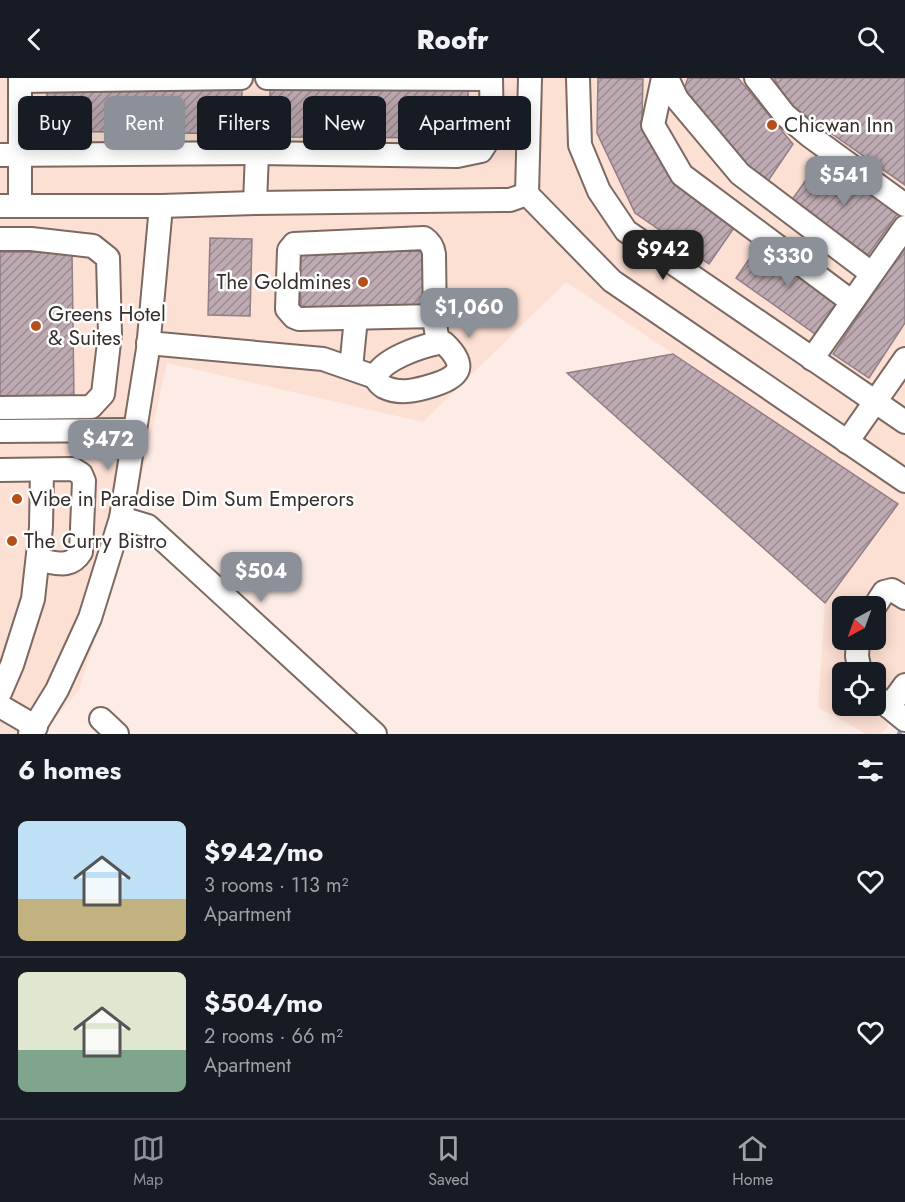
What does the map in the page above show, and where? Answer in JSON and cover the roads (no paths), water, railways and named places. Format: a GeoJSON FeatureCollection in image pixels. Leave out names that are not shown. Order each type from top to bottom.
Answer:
{"type":"FeatureCollection","features":[{"type":"Feature","properties":{"kind":"street"},"geometry":{"type":"LineString","coordinates":[[241,78],[20,80],[10,155],[10,206],[161,207],[255,203],[510,200],[527,194]]}},
{"type":"Feature","properties":{"kind":"street"},"geometry":{"type":"LineString","coordinates":[[10,155],[256,153],[457,156],[481,151],[492,134],[490,79],[267,78]]}},
{"type":"Feature","properties":{"kind":"street"},"geometry":{"type":"LineString","coordinates":[[530,78],[527,194],[612,281],[905,481]]}},
{"type":"Feature","properties":{"kind":"street"},"geometry":{"type":"LineString","coordinates":[[578,78],[580,145],[599,191],[626,231],[905,422]]}},
{"type":"Feature","properties":{"kind":"street"},"geometry":{"type":"LineString","coordinates":[[665,78],[653,125],[682,175],[852,302]]}},
{"type":"Feature","properties":{"kind":"street"},"geometry":{"type":"LineString","coordinates":[[665,78],[678,99],[740,174],[871,273]]}},
{"type":"Feature","properties":{"kind":"street"},"geometry":{"type":"LineString","coordinates":[[756,78],[785,115],[810,136],[905,205]]}},
{"type":"Feature","properties":{"kind":"street"},"geometry":{"type":"LineString","coordinates":[[255,203],[256,153]]}},
{"type":"Feature","properties":{"kind":"street"},"geometry":{"type":"LineString","coordinates":[[0,706],[33,731],[57,690],[90,618],[121,518],[148,343],[161,207]]}},
{"type":"Feature","properties":{"kind":"street"},"geometry":{"type":"LineString","coordinates":[[812,359],[905,227]]}},
{"type":"Feature","properties":{"kind":"street"},"geometry":{"type":"LineString","coordinates":[[435,316],[299,319],[294,317],[287,309],[290,250],[294,244],[423,238],[429,241],[433,248],[438,343]]}},
{"type":"Feature","properties":{"kind":"street"},"geometry":{"type":"LineString","coordinates":[[0,239],[31,239],[93,246],[108,258],[110,334],[103,393],[92,407],[0,408]]}},
{"type":"Feature","properties":{"kind":"street"},"geometry":{"type":"LineString","coordinates":[[351,369],[356,318]]}},
{"type":"Feature","properties":{"kind":"street"},"geometry":{"type":"LineString","coordinates":[[148,343],[323,359],[375,376],[386,388],[401,391],[421,389],[451,379],[456,374],[458,361],[444,343],[438,343],[409,352],[378,370],[375,376]]}},
{"type":"Feature","properties":{"kind":"street"},"geometry":{"type":"LineString","coordinates":[[847,442],[905,359]]}},
{"type":"Feature","properties":{"kind":"street"},"geometry":{"type":"LineString","coordinates":[[0,431],[135,430]]}},
{"type":"Feature","properties":{"kind":"street"},"geometry":{"type":"LineString","coordinates":[[0,693],[12,665],[33,599],[38,560],[41,527],[25,431]]}},
{"type":"Feature","properties":{"kind":"street"},"geometry":{"type":"LineString","coordinates":[[0,470],[73,469],[81,474],[84,481],[81,552],[76,560],[68,564],[38,560]]}},
{"type":"Feature","properties":{"kind":"street"},"geometry":{"type":"LineString","coordinates":[[121,518],[148,526],[375,734]]}},
{"type":"Feature","properties":{"kind":"street"},"geometry":{"type":"LineString","coordinates":[[881,596],[884,592],[892,590],[905,598]]}},
{"type":"Feature","properties":{"kind":"street"},"geometry":{"type":"LineString","coordinates":[[890,708],[905,686]]}},
{"type":"Feature","properties":{"kind":"place","name":"Chicwan Inn"},"geometry":{"type":"Point","coordinates":[772,125]}},
{"type":"Feature","properties":{"kind":"place","name":"The Goldmines"},"geometry":{"type":"Point","coordinates":[363,282]}},
{"type":"Feature","properties":{"kind":"place","name":"Greens Hotel & Suites"},"geometry":{"type":"Point","coordinates":[36,326]}},
{"type":"Feature","properties":{"kind":"place","name":"Vibe in Paradise Dim Sum Emperors"},"geometry":{"type":"Point","coordinates":[17,499]}},
{"type":"Feature","properties":{"kind":"place","name":"The Curry Bistro"},"geometry":{"type":"Point","coordinates":[12,541]}}]}
